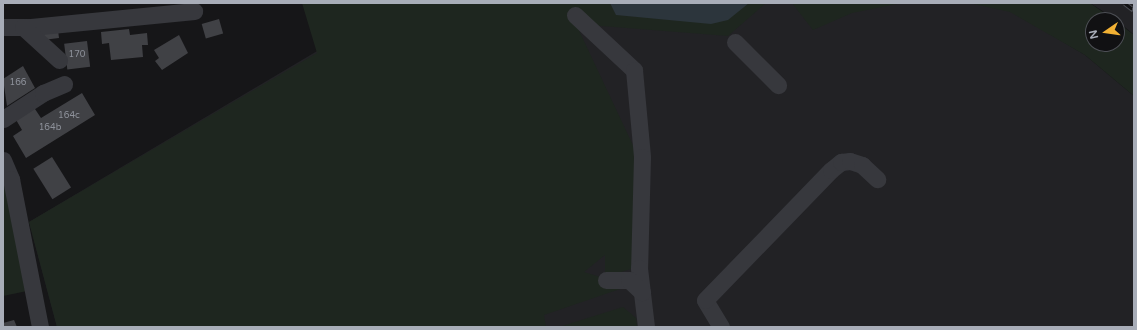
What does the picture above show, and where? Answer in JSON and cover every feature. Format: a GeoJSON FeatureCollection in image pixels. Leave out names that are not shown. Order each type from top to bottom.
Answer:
{"type":"FeatureCollection","features":[{"type":"Feature","properties":{"kind":"street"},"geometry":{"type":"LineString","coordinates":[[3,26],[23,27],[194,11]]}},
{"type":"Feature","properties":{"kind":"street"},"geometry":{"type":"LineString","coordinates":[[575,15],[634,70],[642,157],[639,213],[642,292],[646,327]]}},
{"type":"Feature","properties":{"kind":"street"},"geometry":{"type":"LineString","coordinates":[[23,27],[59,60]]}},
{"type":"Feature","properties":{"kind":"street"},"geometry":{"type":"LineString","coordinates":[[735,42],[778,85]]}},
{"type":"Feature","properties":{"kind":"street"},"geometry":{"type":"LineString","coordinates":[[3,119],[43,93],[64,84]]}},
{"type":"Feature","properties":{"kind":"street"},"geometry":{"type":"LineString","coordinates":[[3,160],[11,179],[40,327]]}},
{"type":"Feature","properties":{"kind":"street"},"geometry":{"type":"LineString","coordinates":[[721,327],[705,300],[831,170],[841,162],[850,161],[862,165],[877,180]]}},
{"type":"Feature","properties":{"kind":"street"},"geometry":{"type":"LineString","coordinates":[[606,280],[629,280],[642,292]]}},
{"type":"Feature","properties":{"kind":"shaded area"},"geometry":{"type":"Polygon","coordinates":[[[302,3],[766,3],[728,36],[576,24],[638,156],[634,268],[605,277],[605,255],[584,272],[623,284],[623,288],[544,315],[546,327],[57,327],[29,222],[317,53],[302,3]]]}},
{"type":"Feature","properties":{"kind":"shaded area"},"geometry":{"type":"Polygon","coordinates":[[[398,3],[998,3],[1085,55],[1134,96],[1134,327],[57,327],[29,222],[398,3]]]}},
{"type":"Feature","properties":{"kind":"shaded area"},"geometry":{"type":"Polygon","coordinates":[[[610,3],[749,3],[728,20],[711,24],[616,15],[610,3]]]}},
{"type":"Feature","properties":{"kind":"shaded area"},"geometry":{"type":"Polygon","coordinates":[[[792,3],[902,3],[852,13],[813,30],[792,3]]]}},
{"type":"Feature","properties":{"kind":"shaded area"},"geometry":{"type":"Polygon","coordinates":[[[969,3],[1090,3],[1103,12],[1085,12],[1085,52],[1125,52],[1125,28],[1134,35],[1134,96],[1085,55],[1010,12],[969,3]]]}},
{"type":"Feature","properties":{"kind":"shaded area"},"geometry":{"type":"Polygon","coordinates":[[[1090,3],[1134,3],[1134,35],[1125,27],[1125,12],[1104,12],[1090,3]]]}},
{"type":"Feature","properties":{"kind":"shaded area"},"geometry":{"type":"Polygon","coordinates":[[[3,178],[27,291],[3,296],[3,178]]]}},
{"type":"Feature","properties":{"kind":"shaded area"},"geometry":{"type":"Polygon","coordinates":[[[623,307],[636,318],[637,327],[559,327],[623,307]]]}},
{"type":"Feature","properties":{"kind":"building"},"geometry":{"type":"Polygon","coordinates":[[[219,19],[223,33],[206,38],[202,24],[219,19]]]}},
{"type":"Feature","properties":{"kind":"building"},"geometry":{"type":"Polygon","coordinates":[[[129,29],[130,35],[147,33],[148,45],[142,45],[143,57],[111,60],[109,43],[102,44],[101,32],[129,29]]]}},
{"type":"Feature","properties":{"kind":"building"},"geometry":{"type":"Polygon","coordinates":[[[58,30],[59,38],[43,40],[42,32],[58,30]]]}},
{"type":"Feature","properties":{"kind":"building"},"geometry":{"type":"Polygon","coordinates":[[[179,35],[188,53],[162,70],[155,61],[159,58],[154,50],[179,35]]]}},
{"type":"Feature","properties":{"kind":"building"},"geometry":{"type":"Polygon","coordinates":[[[87,41],[90,67],[67,70],[64,44],[87,41]]]}},
{"type":"Feature","properties":{"kind":"building"},"geometry":{"type":"Polygon","coordinates":[[[23,66],[35,88],[7,106],[3,79],[23,66]]]}},
{"type":"Feature","properties":{"kind":"building"},"geometry":{"type":"Polygon","coordinates":[[[82,93],[95,115],[26,158],[13,136],[22,130],[15,118],[33,106],[41,118],[82,93]]]}},
{"type":"Feature","properties":{"kind":"building"},"geometry":{"type":"Polygon","coordinates":[[[52,157],[71,188],[52,199],[33,169],[52,157]]]}},
{"type":"Feature","properties":{"kind":"building"},"geometry":{"type":"Polygon","coordinates":[[[14,320],[17,327],[3,327],[3,323],[14,320]]]}},
{"type":"Feature","properties":{"kind":"railway"},"geometry":{"type":"LineString","coordinates":[[1125,3],[1134,10]]}}]}
